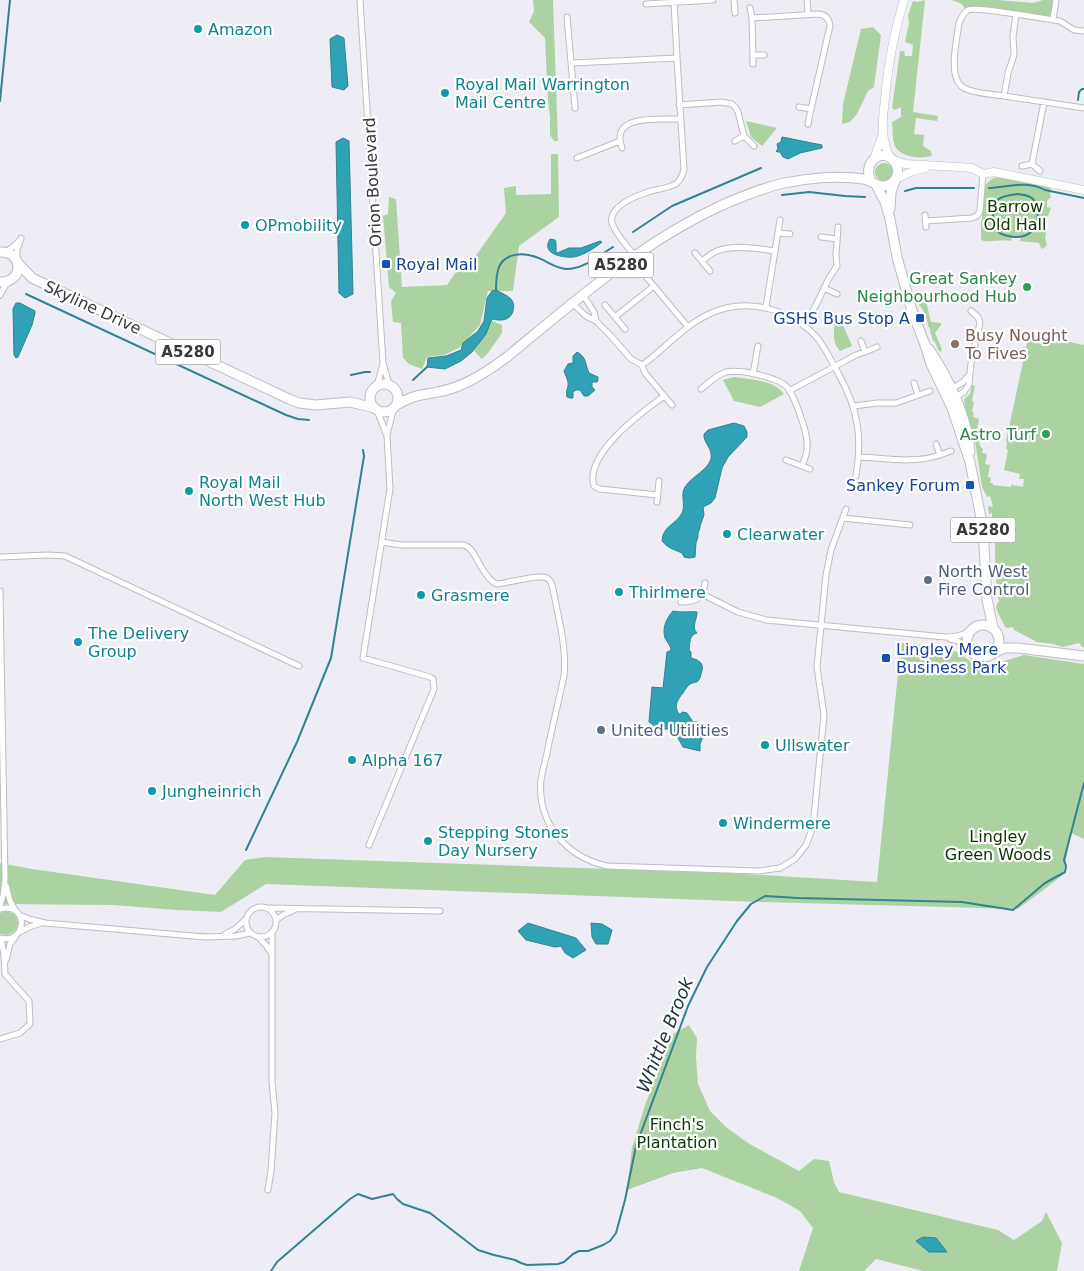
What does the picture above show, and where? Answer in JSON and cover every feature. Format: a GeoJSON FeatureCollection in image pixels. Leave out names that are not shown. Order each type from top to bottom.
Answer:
{"type":"FeatureCollection","features":[{"type":"Feature","properties":{"kind":"main road","name":"A5280"},"geometry":{"type":"LineString","coordinates":[[847,177],[862,171],[882,156],[892,159],[898,169],[891,193],[890,219]]}},
{"type":"Feature","properties":{"kind":"main road","name":"A5280"},"geometry":{"type":"LineString","coordinates":[[871,163],[869,176],[882,194],[890,219],[897,257],[912,311],[940,387],[950,395],[970,462],[983,528],[987,599],[999,644],[996,652]]}},
{"type":"Feature","properties":{"kind":"main road","name":"A5280"},"geometry":{"type":"LineString","coordinates":[[376,409],[386,411],[416,396],[456,387],[478,377],[507,357],[634,255],[686,224],[740,197],[783,184],[809,179],[847,177],[885,186],[896,179]]}},
{"type":"Feature","properties":{"kind":"main road","name":"A5280"},"geometry":{"type":"LineString","coordinates":[[2,252],[12,254],[17,262]]}},
{"type":"Feature","properties":{"kind":"main road","name":"Skyline Drive"},"geometry":{"type":"LineString","coordinates":[[17,262],[32,278],[289,399],[316,405],[350,402],[376,409]]}},
{"type":"Feature","properties":{"kind":"main road"},"geometry":{"type":"LineString","coordinates":[[11,280],[18,271],[17,262]]}},
{"type":"Feature","properties":{"kind":"main road","name":"Skyline Drive"},"geometry":{"type":"LineString","coordinates":[[11,280],[32,278]]}},
{"type":"Feature","properties":{"kind":"main road","name":"A5280"},"geometry":{"type":"LineString","coordinates":[[0,282],[11,280]]}},
{"type":"Feature","properties":{"kind":"main road","name":"A5280"},"geometry":{"type":"LineString","coordinates":[[374,389],[381,384],[416,396]]}},
{"type":"Feature","properties":{"kind":"main road"},"geometry":{"type":"LineString","coordinates":[[392,387],[397,397],[395,406]]}},
{"type":"Feature","properties":{"kind":"main road","name":"Skyline Drive"},"geometry":{"type":"LineString","coordinates":[[350,402],[374,389]]}},
{"type":"Feature","properties":{"kind":"main road"},"geometry":{"type":"LineString","coordinates":[[374,389],[370,400],[376,409]]}},
{"type":"Feature","properties":{"kind":"main road","name":"A5280"},"geometry":{"type":"LineString","coordinates":[[969,649],[967,639],[984,613],[987,599]]}},
{"type":"Feature","properties":{"kind":"main road"},"geometry":{"type":"LineString","coordinates":[[974,628],[988,625],[1020,646],[1030,649]]}},
{"type":"Feature","properties":{"kind":"main road"},"geometry":{"type":"LineString","coordinates":[[969,649],[977,656],[982,657],[987,657],[1005,648],[1030,649],[1084,656]]}},
{"type":"Feature","properties":{"kind":"street","name":"Orion Boulevard"},"geometry":{"type":"LineString","coordinates":[[360,0],[383,363],[392,387]]}},
{"type":"Feature","properties":{"kind":"street"},"geometry":{"type":"LineString","coordinates":[[646,4],[713,0]]}},
{"type":"Feature","properties":{"kind":"street"},"geometry":{"type":"LineString","coordinates":[[734,0],[735,14]]}},
{"type":"Feature","properties":{"kind":"street"},"geometry":{"type":"LineString","coordinates":[[807,0],[808,14]]}},
{"type":"Feature","properties":{"kind":"street"},"geometry":{"type":"LineString","coordinates":[[871,163],[883,131],[889,60],[904,0]]}},
{"type":"Feature","properties":{"kind":"street"},"geometry":{"type":"LineString","coordinates":[[1053,19],[1056,0]]}},
{"type":"Feature","properties":{"kind":"street"},"geometry":{"type":"LineString","coordinates":[[634,255],[614,228],[612,216],[615,210],[621,205],[650,191],[671,186],[680,180],[683,173],[674,2]]}},
{"type":"Feature","properties":{"kind":"street"},"geometry":{"type":"LineString","coordinates":[[750,8],[754,64]]}},
{"type":"Feature","properties":{"kind":"street"},"geometry":{"type":"LineString","coordinates":[[1084,31],[1074,30],[1064,22],[1053,19],[972,9],[964,14],[959,23],[954,68],[958,84],[969,90],[1084,108]]}},
{"type":"Feature","properties":{"kind":"street"},"geometry":{"type":"LineString","coordinates":[[752,18],[817,14],[824,15],[828,19],[830,26],[808,124]]}},
{"type":"Feature","properties":{"kind":"street"},"geometry":{"type":"LineString","coordinates":[[1004,96],[1008,73],[1014,55],[1013,36],[1016,14]]}},
{"type":"Feature","properties":{"kind":"street"},"geometry":{"type":"LineString","coordinates":[[568,17],[575,108]]}},
{"type":"Feature","properties":{"kind":"street"},"geometry":{"type":"LineString","coordinates":[[753,55],[764,54]]}},
{"type":"Feature","properties":{"kind":"street"},"geometry":{"type":"LineString","coordinates":[[572,63],[677,58]]}},
{"type":"Feature","properties":{"kind":"street"},"geometry":{"type":"LineString","coordinates":[[679,105],[721,102],[732,104],[738,112],[744,136],[754,146]]}},
{"type":"Feature","properties":{"kind":"street"},"geometry":{"type":"LineString","coordinates":[[1032,164],[1044,102]]}},
{"type":"Feature","properties":{"kind":"street"},"geometry":{"type":"LineString","coordinates":[[800,106],[811,109]]}},
{"type":"Feature","properties":{"kind":"street"},"geometry":{"type":"LineString","coordinates":[[622,148],[620,134],[632,122],[680,119]]}},
{"type":"Feature","properties":{"kind":"street"},"geometry":{"type":"LineString","coordinates":[[883,131],[886,150],[892,159],[905,164],[972,168],[983,174],[994,172],[1084,190]]}},
{"type":"Feature","properties":{"kind":"street"},"geometry":{"type":"LineString","coordinates":[[735,141],[744,136]]}},
{"type":"Feature","properties":{"kind":"street"},"geometry":{"type":"LineString","coordinates":[[577,158],[620,141]]}},
{"type":"Feature","properties":{"kind":"street"},"geometry":{"type":"LineString","coordinates":[[1022,166],[1032,164]]}},
{"type":"Feature","properties":{"kind":"street"},"geometry":{"type":"LineString","coordinates":[[1032,164],[1040,171]]}},
{"type":"Feature","properties":{"kind":"street"},"geometry":{"type":"LineString","coordinates":[[896,179],[913,171],[932,166]]}},
{"type":"Feature","properties":{"kind":"street"},"geometry":{"type":"LineString","coordinates":[[926,221],[972,218],[977,216],[980,211],[983,174]]}},
{"type":"Feature","properties":{"kind":"street"},"geometry":{"type":"LineString","coordinates":[[766,307],[780,220]]}},
{"type":"Feature","properties":{"kind":"street"},"geometry":{"type":"LineString","coordinates":[[804,326],[828,278],[836,270],[838,227]]}},
{"type":"Feature","properties":{"kind":"street"},"geometry":{"type":"LineString","coordinates":[[778,233],[790,234]]}},
{"type":"Feature","properties":{"kind":"street"},"geometry":{"type":"LineString","coordinates":[[821,237],[837,239]]}},
{"type":"Feature","properties":{"kind":"street"},"geometry":{"type":"LineString","coordinates":[[2,252],[12,247],[22,238],[17,250],[17,262]]}},
{"type":"Feature","properties":{"kind":"street"},"geometry":{"type":"LineString","coordinates":[[702,261],[715,252],[730,248],[774,251]]}},
{"type":"Feature","properties":{"kind":"street"},"geometry":{"type":"LineString","coordinates":[[695,253],[710,271]]}},
{"type":"Feature","properties":{"kind":"street"},"geometry":{"type":"LineString","coordinates":[[643,273],[688,327]]}},
{"type":"Feature","properties":{"kind":"street"},"geometry":{"type":"LineString","coordinates":[[0,295],[11,280]]}},
{"type":"Feature","properties":{"kind":"street"},"geometry":{"type":"LineString","coordinates":[[615,317],[654,286]]}},
{"type":"Feature","properties":{"kind":"street"},"geometry":{"type":"LineString","coordinates":[[824,288],[837,294]]}},
{"type":"Feature","properties":{"kind":"street"},"geometry":{"type":"LineString","coordinates":[[583,295],[594,312],[596,321]]}},
{"type":"Feature","properties":{"kind":"street"},"geometry":{"type":"LineString","coordinates":[[572,303],[586,316],[596,321],[631,359],[642,364],[646,373],[672,405]]}},
{"type":"Feature","properties":{"kind":"street"},"geometry":{"type":"LineString","coordinates":[[605,305],[625,329]]}},
{"type":"Feature","properties":{"kind":"street"},"geometry":{"type":"LineString","coordinates":[[642,364],[688,327],[710,313],[729,307],[747,305],[766,307],[790,317],[804,326],[818,339],[835,367],[854,406],[859,435],[859,457],[856,476]]}},
{"type":"Feature","properties":{"kind":"street"},"geometry":{"type":"LineString","coordinates":[[950,395],[964,392],[969,384],[980,323],[978,316],[971,311]]}},
{"type":"Feature","properties":{"kind":"street"},"geometry":{"type":"LineString","coordinates":[[861,341],[865,352]]}},
{"type":"Feature","properties":{"kind":"street"},"geometry":{"type":"LineString","coordinates":[[753,374],[758,346]]}},
{"type":"Feature","properties":{"kind":"street"},"geometry":{"type":"LineString","coordinates":[[790,391],[856,355],[878,347]]}},
{"type":"Feature","properties":{"kind":"street","name":"Orion Boulevard"},"geometry":{"type":"LineString","coordinates":[[374,389],[383,363]]}},
{"type":"Feature","properties":{"kind":"street"},"geometry":{"type":"LineString","coordinates":[[701,389],[715,377],[735,371],[768,377],[785,386],[790,391],[802,420],[807,440],[802,466]]}},
{"type":"Feature","properties":{"kind":"street"},"geometry":{"type":"LineString","coordinates":[[950,395],[964,382],[970,373]]}},
{"type":"Feature","properties":{"kind":"street"},"geometry":{"type":"LineString","coordinates":[[914,383],[918,395]]}},
{"type":"Feature","properties":{"kind":"street"},"geometry":{"type":"LineString","coordinates":[[854,406],[877,402],[896,403],[930,391]]}},
{"type":"Feature","properties":{"kind":"street"},"geometry":{"type":"LineString","coordinates":[[658,495],[600,489],[594,486],[593,482],[596,466],[610,442],[628,424],[664,396]]}},
{"type":"Feature","properties":{"kind":"street"},"geometry":{"type":"LineString","coordinates":[[369,845],[434,689],[430,677],[363,658],[390,489],[387,436],[395,406]]}},
{"type":"Feature","properties":{"kind":"street"},"geometry":{"type":"LineString","coordinates":[[376,409],[387,436]]}},
{"type":"Feature","properties":{"kind":"street"},"geometry":{"type":"LineString","coordinates":[[936,444],[940,455]]}},
{"type":"Feature","properties":{"kind":"street"},"geometry":{"type":"LineString","coordinates":[[859,457],[918,460],[952,451]]}},
{"type":"Feature","properties":{"kind":"street"},"geometry":{"type":"LineString","coordinates":[[786,460],[810,469]]}},
{"type":"Feature","properties":{"kind":"street"},"geometry":{"type":"LineString","coordinates":[[657,502],[659,481]]}},
{"type":"Feature","properties":{"kind":"street"},"geometry":{"type":"LineString","coordinates":[[382,542],[401,545],[464,545],[472,551],[489,579],[494,583],[501,584],[543,577],[547,578],[551,583],[565,662],[563,682],[541,780],[542,806],[553,830],[565,845],[590,861],[607,866],[759,871],[780,868],[794,859],[809,840],[813,826],[822,731],[823,705],[817,667],[821,626],[828,563],[846,509]]}},
{"type":"Feature","properties":{"kind":"street"},"geometry":{"type":"LineString","coordinates":[[843,518],[910,524]]}},
{"type":"Feature","properties":{"kind":"street"},"geometry":{"type":"LineString","coordinates":[[0,557],[65,556],[299,666]]}},
{"type":"Feature","properties":{"kind":"street"},"geometry":{"type":"LineString","coordinates":[[681,602],[693,601],[702,594],[704,583]]}},
{"type":"Feature","properties":{"kind":"street"},"geometry":{"type":"LineString","coordinates":[[0,591],[5,880],[0,907],[6,907],[29,919],[45,923],[205,938],[250,933]]}},
{"type":"Feature","properties":{"kind":"street"},"geometry":{"type":"LineString","coordinates":[[702,594],[738,612],[766,620],[945,637],[967,634],[974,628]]}},
{"type":"Feature","properties":{"kind":"street"},"geometry":{"type":"LineString","coordinates":[[945,637],[969,649]]}},
{"type":"Feature","properties":{"kind":"street"},"geometry":{"type":"LineString","coordinates":[[5,880],[10,901],[22,924],[10,944],[5,964]]}},
{"type":"Feature","properties":{"kind":"street"},"geometry":{"type":"LineString","coordinates":[[272,954],[258,937],[247,929],[247,914],[254,908],[264,906],[268,908],[440,911]]}},
{"type":"Feature","properties":{"kind":"street"},"geometry":{"type":"LineString","coordinates":[[258,937],[268,935],[276,926],[275,916],[268,908]]}},
{"type":"Feature","properties":{"kind":"street"},"geometry":{"type":"LineString","coordinates":[[276,920],[299,908]]}},
{"type":"Feature","properties":{"kind":"street"},"geometry":{"type":"LineString","coordinates":[[224,936],[246,919]]}},
{"type":"Feature","properties":{"kind":"street"},"geometry":{"type":"LineString","coordinates":[[0,1039],[20,1033],[30,1024],[29,1001],[5,974],[0,939],[7,939],[29,927],[45,923]]}},
{"type":"Feature","properties":{"kind":"street"},"geometry":{"type":"LineString","coordinates":[[268,1190],[275,1113],[272,1082],[272,932]]}},
{"type":"Feature","properties":{"kind":"green space"},"geometry":{"type":"Polygon","coordinates":[[[533,0],[553,0],[558,141],[554,141],[550,135],[545,38],[529,22],[534,11],[533,0]]]}},
{"type":"Feature","properties":{"kind":"green space"},"geometry":{"type":"Polygon","coordinates":[[[925,0],[913,112],[938,116],[937,121],[916,118],[914,134],[924,135],[923,146],[931,151],[932,156],[917,157],[902,153],[895,146],[892,122],[901,117],[901,107],[895,110],[892,108],[900,51],[904,51],[905,56],[912,56],[913,45],[905,42],[909,23],[908,15],[913,1],[925,0]]]}},
{"type":"Feature","properties":{"kind":"green space"},"geometry":{"type":"Polygon","coordinates":[[[952,0],[997,0],[1033,3],[1052,0],[1054,5],[1052,14],[1043,16],[971,7],[965,9],[962,4],[952,0]]]}},
{"type":"Feature","properties":{"kind":"green space"},"geometry":{"type":"Polygon","coordinates":[[[873,27],[881,35],[874,87],[868,91],[857,114],[850,122],[842,124],[843,104],[861,29],[873,27]]]}},
{"type":"Feature","properties":{"kind":"green space"},"geometry":{"type":"Polygon","coordinates":[[[746,121],[777,128],[762,146],[751,137],[746,121]]]}},
{"type":"Feature","properties":{"kind":"green space"},"geometry":{"type":"Polygon","coordinates":[[[551,154],[558,154],[559,217],[519,246],[513,291],[488,291],[480,325],[459,348],[444,355],[427,357],[422,369],[409,364],[403,358],[401,323],[393,322],[391,301],[396,293],[389,287],[383,216],[388,214],[389,197],[396,199],[402,287],[447,285],[460,266],[470,264],[506,213],[504,188],[516,186],[516,195],[551,194],[551,154]]]}},
{"type":"Feature","properties":{"kind":"green space"},"geometry":{"type":"Polygon","coordinates":[[[880,163],[888,163],[893,168],[891,179],[880,181],[875,176],[875,168],[880,163]]]}},
{"type":"Feature","properties":{"kind":"green space","name":"Barrow Old Hall"},"geometry":{"type":"Polygon","coordinates":[[[1002,177],[1048,186],[1051,189],[1051,197],[1047,201],[1047,207],[1051,208],[1048,216],[1045,218],[1047,245],[1043,249],[1039,243],[1020,241],[1021,237],[1012,237],[1011,241],[983,241],[981,239],[985,185],[993,178],[1002,177]]]}},
{"type":"Feature","properties":{"kind":"green space"},"geometry":{"type":"Polygon","coordinates":[[[921,299],[926,301],[931,322],[941,323],[935,333],[942,349],[941,352],[933,341],[925,315],[919,305],[921,299]]]}},
{"type":"Feature","properties":{"kind":"green space"},"geometry":{"type":"Polygon","coordinates":[[[838,313],[852,346],[840,351],[835,343],[834,334],[836,315],[838,313]]]}},
{"type":"Feature","properties":{"kind":"green space"},"geometry":{"type":"Polygon","coordinates":[[[492,321],[502,325],[502,333],[482,359],[474,351],[492,321]]]}},
{"type":"Feature","properties":{"kind":"green space"},"geometry":{"type":"Polygon","coordinates":[[[1029,334],[1084,345],[1084,647],[1079,643],[1063,647],[1037,642],[1014,630],[1013,627],[1005,627],[996,606],[1001,590],[996,581],[998,565],[995,564],[996,532],[991,528],[990,519],[992,513],[989,514],[988,506],[993,507],[990,496],[987,497],[982,487],[975,441],[964,399],[970,394],[972,385],[975,386],[972,412],[974,413],[973,417],[979,419],[977,430],[981,431],[979,443],[983,449],[982,453],[987,454],[985,464],[990,465],[988,477],[991,478],[990,483],[1011,487],[1012,483],[1013,485],[1023,487],[1024,479],[1019,479],[1020,474],[1004,470],[1008,450],[1006,449],[1006,441],[1029,334]]]}},
{"type":"Feature","properties":{"kind":"green space"},"geometry":{"type":"Polygon","coordinates":[[[734,377],[774,385],[784,394],[760,407],[734,401],[723,380],[734,377]]]}},
{"type":"Feature","properties":{"kind":"green space","name":"Lingley Green Woods"},"geometry":{"type":"Polygon","coordinates":[[[901,643],[953,650],[975,665],[985,667],[1024,655],[1084,664],[1084,839],[1071,833],[1063,875],[1018,909],[759,902],[266,884],[221,912],[113,905],[0,904],[0,863],[215,895],[245,860],[265,857],[727,873],[877,882],[901,643]]]}},
{"type":"Feature","properties":{"kind":"green space"},"geometry":{"type":"Polygon","coordinates":[[[5,911],[15,915],[18,921],[16,931],[7,935],[0,934],[0,913],[5,911]]]}},
{"type":"Feature","properties":{"kind":"green space","name":"Finch's Plantation"},"geometry":{"type":"Polygon","coordinates":[[[689,1025],[697,1038],[698,1084],[710,1111],[726,1127],[748,1143],[799,1171],[814,1159],[829,1161],[834,1182],[839,1192],[998,1230],[1014,1240],[1042,1221],[1046,1212],[1062,1243],[1057,1271],[923,1271],[876,1259],[864,1271],[799,1271],[813,1228],[800,1211],[777,1198],[702,1168],[673,1173],[627,1190],[632,1148],[645,1105],[673,1034],[689,1025]]]}},
{"type":"Feature","properties":{"kind":"water"},"geometry":{"type":"Polygon","coordinates":[[[337,35],[344,38],[348,86],[344,90],[332,87],[330,39],[337,35]]]}},
{"type":"Feature","properties":{"kind":"water"},"geometry":{"type":"Polygon","coordinates":[[[782,137],[822,145],[822,148],[800,153],[788,159],[776,151],[778,149],[777,144],[781,142],[782,137]]]}},
{"type":"Feature","properties":{"kind":"water"},"geometry":{"type":"Polygon","coordinates":[[[343,138],[349,141],[353,294],[345,298],[339,293],[336,142],[343,138]]]}},
{"type":"Feature","properties":{"kind":"water"},"geometry":{"type":"Polygon","coordinates":[[[550,239],[555,240],[557,253],[569,248],[581,248],[600,241],[602,242],[585,253],[570,257],[560,256],[551,252],[548,249],[550,239]]]}},
{"type":"Feature","properties":{"kind":"water"},"geometry":{"type":"Polygon","coordinates":[[[496,290],[512,300],[514,305],[510,317],[502,320],[492,319],[486,334],[472,352],[461,361],[445,369],[427,367],[428,358],[446,356],[461,350],[463,343],[478,331],[484,321],[487,298],[492,291],[496,290]]]}},
{"type":"Feature","properties":{"kind":"water"},"geometry":{"type":"Polygon","coordinates":[[[16,303],[20,303],[35,311],[35,313],[32,325],[16,358],[14,355],[13,309],[16,303]]]}},
{"type":"Feature","properties":{"kind":"water"},"geometry":{"type":"Polygon","coordinates":[[[577,352],[584,359],[589,373],[598,377],[598,380],[597,382],[592,382],[592,387],[595,390],[588,396],[584,396],[580,390],[576,390],[573,392],[573,398],[570,398],[567,397],[568,382],[564,371],[568,364],[573,363],[573,356],[577,352]]]}},
{"type":"Feature","properties":{"kind":"water"},"geometry":{"type":"Polygon","coordinates":[[[734,423],[744,426],[747,437],[728,457],[722,468],[715,498],[711,503],[703,507],[704,515],[698,533],[695,557],[684,557],[682,553],[664,544],[662,541],[663,536],[667,528],[682,513],[685,487],[706,467],[711,459],[711,452],[704,434],[708,430],[734,423]]]}},
{"type":"Feature","properties":{"kind":"water"},"geometry":{"type":"Polygon","coordinates":[[[673,611],[697,612],[694,626],[697,633],[691,637],[689,650],[691,658],[701,663],[702,671],[698,680],[688,686],[676,705],[679,714],[682,712],[687,713],[693,722],[698,722],[703,726],[700,751],[683,747],[674,731],[659,729],[649,722],[652,687],[663,688],[667,652],[671,649],[665,638],[664,627],[673,611]]]}},
{"type":"Feature","properties":{"kind":"water"},"geometry":{"type":"Polygon","coordinates":[[[528,923],[576,938],[586,950],[573,958],[565,953],[561,946],[555,947],[526,940],[518,931],[528,923]]]}},
{"type":"Feature","properties":{"kind":"water"},"geometry":{"type":"Polygon","coordinates":[[[591,923],[602,924],[612,930],[608,944],[596,944],[592,937],[591,923]]]}},
{"type":"Feature","properties":{"kind":"water"},"geometry":{"type":"Polygon","coordinates":[[[923,1237],[936,1238],[947,1252],[929,1252],[916,1241],[923,1237]]]}},
{"type":"Feature","properties":{"kind":"waterway"},"geometry":{"type":"LineString","coordinates":[[0,101],[10,0]]}},
{"type":"Feature","properties":{"kind":"waterway"},"geometry":{"type":"LineString","coordinates":[[1078,100],[1079,92],[1084,89]]}},
{"type":"Feature","properties":{"kind":"waterway"},"geometry":{"type":"LineString","coordinates":[[633,232],[672,206],[761,168]]}},
{"type":"Feature","properties":{"kind":"waterway"},"geometry":{"type":"LineString","coordinates":[[989,188],[1031,185],[1045,190],[1084,198]]}},
{"type":"Feature","properties":{"kind":"waterway"},"geometry":{"type":"LineString","coordinates":[[905,191],[916,188],[974,188]]}},
{"type":"Feature","properties":{"kind":"waterway"},"geometry":{"type":"LineString","coordinates":[[782,195],[809,192],[865,197]]}},
{"type":"Feature","properties":{"kind":"waterway"},"geometry":{"type":"LineString","coordinates":[[1018,194],[1026,195],[1033,199],[1038,211],[1037,221],[1034,229],[1027,235],[1010,237],[995,230],[992,226],[994,206],[999,199],[1018,194]]}},
{"type":"Feature","properties":{"kind":"waterway"},"geometry":{"type":"LineString","coordinates":[[496,290],[499,267],[510,256],[520,254],[531,255],[559,268],[568,269],[586,264],[613,247]]}},
{"type":"Feature","properties":{"kind":"waterway"},"geometry":{"type":"LineString","coordinates":[[26,294],[286,415],[309,420]]}},
{"type":"Feature","properties":{"kind":"waterway"},"geometry":{"type":"LineString","coordinates":[[413,380],[427,367]]}},
{"type":"Feature","properties":{"kind":"waterway"},"geometry":{"type":"LineString","coordinates":[[351,375],[370,372]]}},
{"type":"Feature","properties":{"kind":"waterway"},"geometry":{"type":"LineString","coordinates":[[246,850],[297,742],[331,658],[364,456],[363,450]]}},
{"type":"Feature","properties":{"kind":"waterway","name":"Whittle Brook"},"geometry":{"type":"LineString","coordinates":[[271,1271],[277,1262],[358,1194],[372,1199],[393,1194],[403,1204],[430,1213],[478,1250],[527,1265],[558,1264],[579,1251],[588,1251],[610,1241],[616,1233],[636,1146],[688,1006],[707,967],[737,921],[751,904],[765,896],[962,902],[1013,910],[1045,883],[1065,872],[1064,860],[1084,783]]}},
{"type":"Feature","properties":{"kind":"place","name":"Amazon"},"geometry":{"type":"Point","coordinates":[198,29]}},
{"type":"Feature","properties":{"kind":"place","name":"Royal Mail Warrington Mail Centre"},"geometry":{"type":"Point","coordinates":[445,93]}},
{"type":"Feature","properties":{"kind":"place","name":"OPmobility"},"geometry":{"type":"Point","coordinates":[245,225]}},
{"type":"Feature","properties":{"kind":"place","name":"Royal Mail"},"geometry":{"type":"Point","coordinates":[386,264]}},
{"type":"Feature","properties":{"kind":"place","name":"Great Sankey Neighbourhood Hub"},"geometry":{"type":"Point","coordinates":[1027,287]}},
{"type":"Feature","properties":{"kind":"place","name":"GSHS Bus Stop A"},"geometry":{"type":"Point","coordinates":[920,318]}},
{"type":"Feature","properties":{"kind":"place","name":"Busy Nought To Fives"},"geometry":{"type":"Point","coordinates":[955,344]}},
{"type":"Feature","properties":{"kind":"place","name":"Astro Turf"},"geometry":{"type":"Point","coordinates":[1046,434]}},
{"type":"Feature","properties":{"kind":"place","name":"Sankey Forum"},"geometry":{"type":"Point","coordinates":[970,485]}},
{"type":"Feature","properties":{"kind":"place","name":"Royal Mail North West Hub"},"geometry":{"type":"Point","coordinates":[189,491]}},
{"type":"Feature","properties":{"kind":"place","name":"Clearwater"},"geometry":{"type":"Point","coordinates":[727,534]}},
{"type":"Feature","properties":{"kind":"place","name":"North West Fire Control"},"geometry":{"type":"Point","coordinates":[928,580]}},
{"type":"Feature","properties":{"kind":"place","name":"Thirlmere"},"geometry":{"type":"Point","coordinates":[619,592]}},
{"type":"Feature","properties":{"kind":"place","name":"Grasmere"},"geometry":{"type":"Point","coordinates":[421,595]}},
{"type":"Feature","properties":{"kind":"place","name":"The Delivery Group"},"geometry":{"type":"Point","coordinates":[78,642]}},
{"type":"Feature","properties":{"kind":"place","name":"Lingley Mere Business Park"},"geometry":{"type":"Point","coordinates":[886,658]}},
{"type":"Feature","properties":{"kind":"place","name":"United Utilities"},"geometry":{"type":"Point","coordinates":[601,730]}},
{"type":"Feature","properties":{"kind":"place","name":"Ullswater"},"geometry":{"type":"Point","coordinates":[765,745]}},
{"type":"Feature","properties":{"kind":"place","name":"Alpha 167"},"geometry":{"type":"Point","coordinates":[352,760]}},
{"type":"Feature","properties":{"kind":"place","name":"Jungheinrich"},"geometry":{"type":"Point","coordinates":[152,791]}},
{"type":"Feature","properties":{"kind":"place","name":"Windermere"},"geometry":{"type":"Point","coordinates":[723,823]}},
{"type":"Feature","properties":{"kind":"place","name":"Stepping Stones Day Nursery"},"geometry":{"type":"Point","coordinates":[428,841]}}]}
